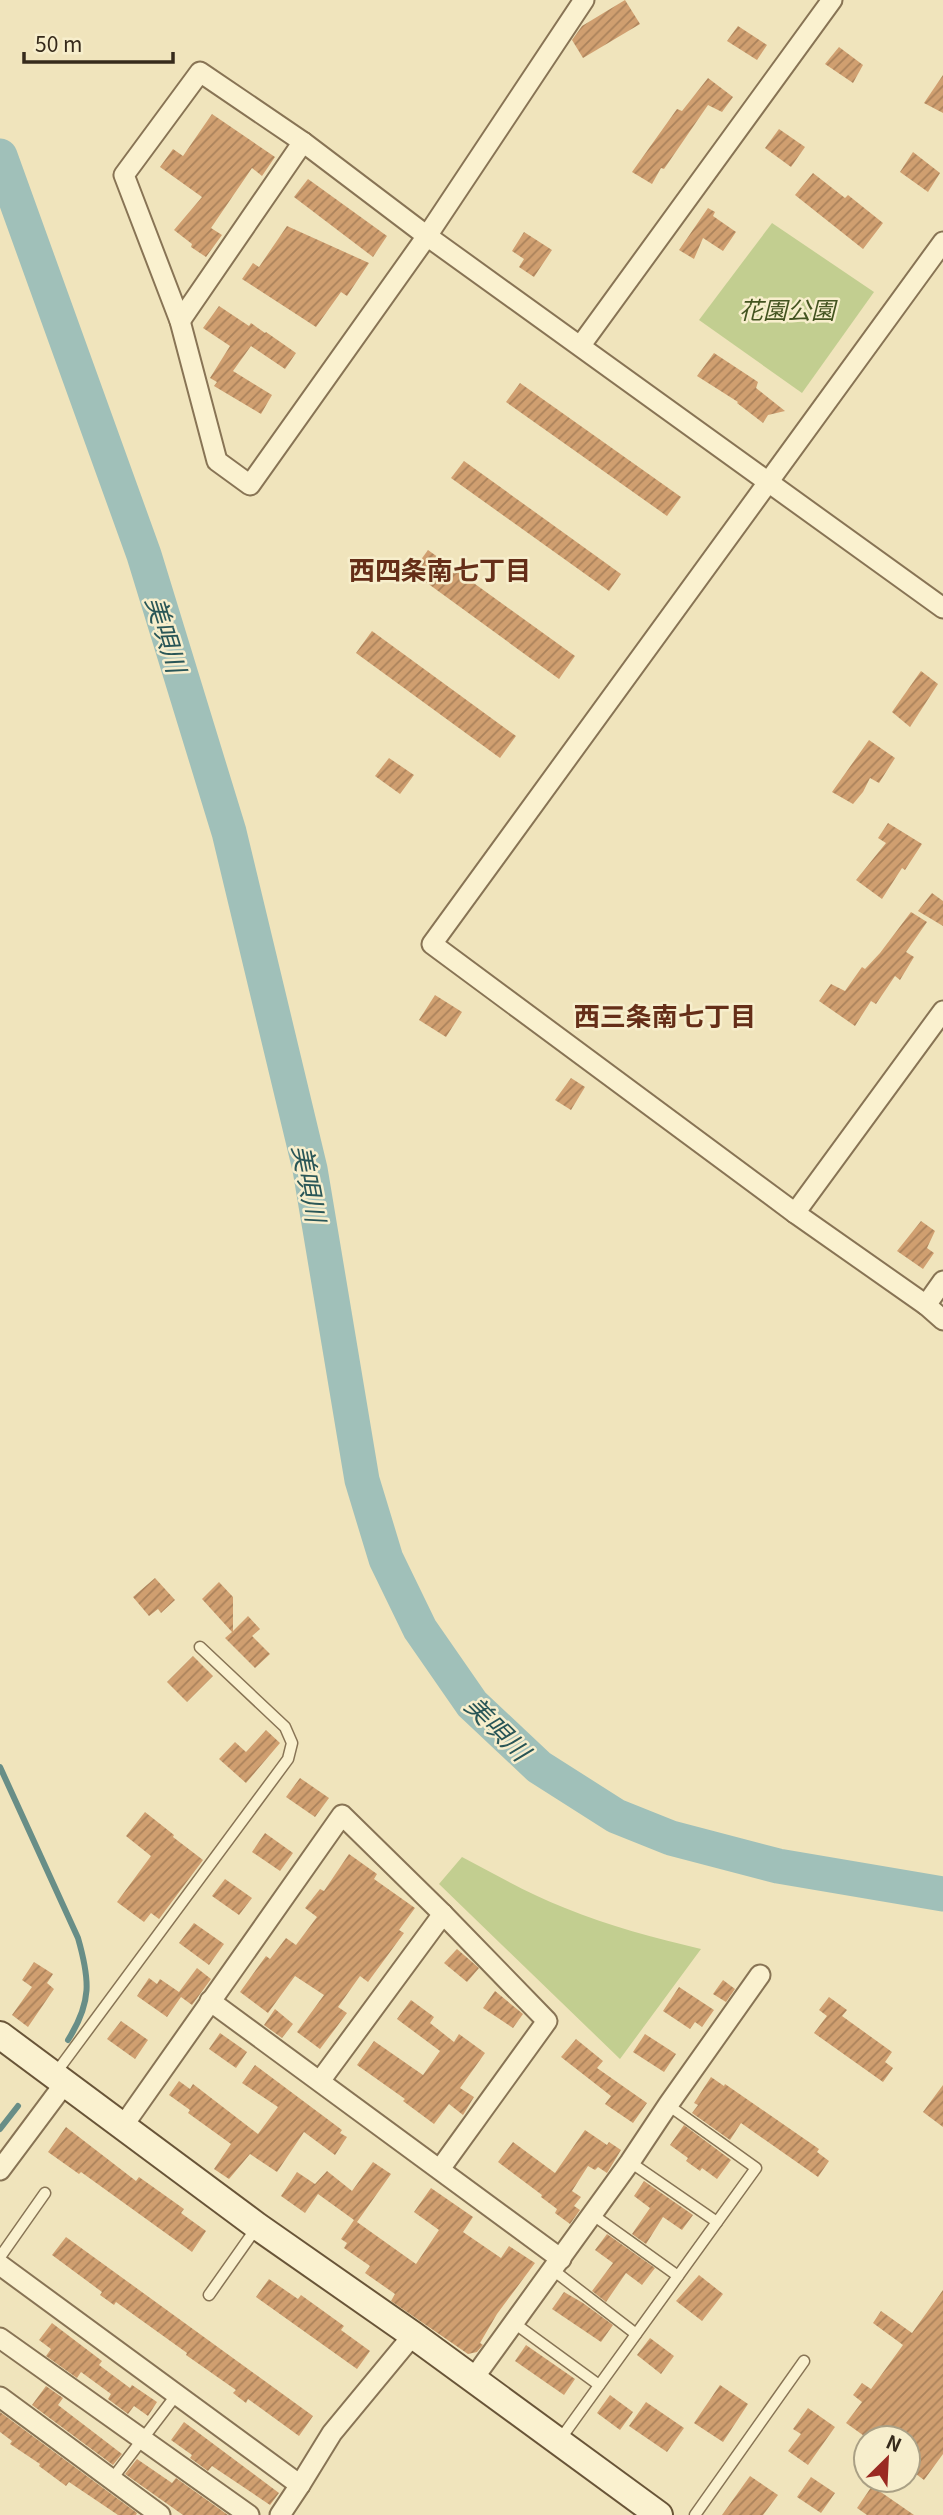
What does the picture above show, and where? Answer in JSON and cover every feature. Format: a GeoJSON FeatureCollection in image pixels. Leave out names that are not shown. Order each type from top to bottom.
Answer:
{"type":"FeatureCollection","features":[{"type":"Feature","properties":{"kind":"street"},"geometry":{"type":"LineString","coordinates":[[583,0],[427,236],[250,485],[217,461],[180,321],[124,175],[200,72],[303,142],[427,236],[943,608]]}},
{"type":"Feature","properties":{"kind":"street"},"geometry":{"type":"LineString","coordinates":[[581,345],[832,0]]}},
{"type":"Feature","properties":{"kind":"street"},"geometry":{"type":"LineString","coordinates":[[180,321],[303,142]]}},
{"type":"Feature","properties":{"kind":"street"},"geometry":{"type":"LineString","coordinates":[[943,242],[432,944],[943,1320]]}},
{"type":"Feature","properties":{"kind":"street"},"geometry":{"type":"LineString","coordinates":[[795,1213],[943,1011]]}},
{"type":"Feature","properties":{"kind":"street"},"geometry":{"type":"LineString","coordinates":[[926,1305],[943,1281]]}},
{"type":"Feature","properties":{"kind":"street"},"geometry":{"type":"LineString","coordinates":[[123,2126],[342,1815],[547,2021],[439,2169]]}},
{"type":"Feature","properties":{"kind":"street"},"geometry":{"type":"LineString","coordinates":[[320,2081],[443,1914]]}},
{"type":"Feature","properties":{"kind":"street"},"geometry":{"type":"LineString","coordinates":[[473,2379],[593,2215],[760,1975]]}},
{"type":"Feature","properties":{"kind":"street"},"geometry":{"type":"LineString","coordinates":[[210,2001],[439,2169],[557,2265]]}},
{"type":"Feature","properties":{"kind":"street"},"geometry":{"type":"LineString","coordinates":[[0,2035],[257,2226],[413,2334],[659,2515]]}},
{"type":"Feature","properties":{"kind":"street"},"geometry":{"type":"LineString","coordinates":[[0,2170],[60,2079]]}},
{"type":"Feature","properties":{"kind":"street"},"geometry":{"type":"LineString","coordinates":[[0,2264],[300,2485]]}},
{"type":"Feature","properties":{"kind":"street"},"geometry":{"type":"LineString","coordinates":[[279,2515],[332,2433],[413,2334]]}},
{"type":"Feature","properties":{"kind":"street"},"geometry":{"type":"LineString","coordinates":[[0,2338],[249,2515]]}},
{"type":"Feature","properties":{"kind":"street"},"geometry":{"type":"LineString","coordinates":[[0,2397],[160,2515]]}},
{"type":"Feature","properties":{"kind":"lane"},"geometry":{"type":"LineString","coordinates":[[60,2079],[288,1759],[292,1743],[285,1727],[200,1647]]}},
{"type":"Feature","properties":{"kind":"lane"},"geometry":{"type":"LineString","coordinates":[[559,2441],[756,2168],[667,2105]]}},
{"type":"Feature","properties":{"kind":"lane"},"geometry":{"type":"LineString","coordinates":[[630,2162],[717,2222]]}},
{"type":"Feature","properties":{"kind":"lane"},"geometry":{"type":"LineString","coordinates":[[0,2257],[46,2193]]}},
{"type":"Feature","properties":{"kind":"lane"},"geometry":{"type":"LineString","coordinates":[[593,2215],[678,2276]]}},
{"type":"Feature","properties":{"kind":"lane"},"geometry":{"type":"LineString","coordinates":[[209,2295],[257,2226]]}},
{"type":"Feature","properties":{"kind":"lane"},"geometry":{"type":"LineString","coordinates":[[557,2265],[636,2334]]}},
{"type":"Feature","properties":{"kind":"lane"},"geometry":{"type":"LineString","coordinates":[[514,2323],[599,2385]]}},
{"type":"Feature","properties":{"kind":"lane"},"geometry":{"type":"LineString","coordinates":[[695,2515],[804,2361]]}},
{"type":"Feature","properties":{"kind":"lane"},"geometry":{"type":"LineString","coordinates":[[112,2479],[177,2394]]}},
{"type":"Feature","properties":{"kind":"green space","name":"花園公園"},"geometry":{"type":"Polygon","coordinates":[[[772,223],[874,292],[802,393],[699,320],[772,223]]]}},
{"type":"Feature","properties":{"kind":"green space"},"geometry":{"type":"Polygon","coordinates":[[[462,1857],[552,1903],[632,1931],[701,1949],[620,2059],[439,1884],[462,1857]]]}},
{"type":"Feature","properties":{"kind":"building"},"geometry":{"type":"Polygon","coordinates":[[[625,0],[640,24],[583,58],[572,40],[582,26],[625,0]]]}},
{"type":"Feature","properties":{"kind":"building"},"geometry":{"type":"Polygon","coordinates":[[[738,26],[767,45],[757,60],[727,41],[738,26]]]}},
{"type":"Feature","properties":{"kind":"building"},"geometry":{"type":"Polygon","coordinates":[[[839,47],[863,65],[853,83],[825,64],[839,47]]]}},
{"type":"Feature","properties":{"kind":"building"},"geometry":{"type":"Polygon","coordinates":[[[943,75],[943,113],[924,103],[943,75]]]}},
{"type":"Feature","properties":{"kind":"building"},"geometry":{"type":"Polygon","coordinates":[[[708,78],[733,97],[722,112],[708,105],[652,184],[632,172],[677,109],[682,111],[708,78]]]}},
{"type":"Feature","properties":{"kind":"building"},"geometry":{"type":"Polygon","coordinates":[[[212,114],[275,157],[262,176],[252,168],[211,228],[222,235],[206,257],[174,230],[202,197],[160,167],[173,149],[183,156],[212,114]]]}},
{"type":"Feature","properties":{"kind":"building"},"geometry":{"type":"Polygon","coordinates":[[[779,129],[805,147],[791,167],[765,148],[779,129]]]}},
{"type":"Feature","properties":{"kind":"building"},"geometry":{"type":"Polygon","coordinates":[[[913,152],[940,173],[928,192],[900,172],[913,152]]]}},
{"type":"Feature","properties":{"kind":"building"},"geometry":{"type":"Polygon","coordinates":[[[813,173],[845,198],[848,195],[883,223],[863,249],[795,195],[813,173]]]}},
{"type":"Feature","properties":{"kind":"building"},"geometry":{"type":"Polygon","coordinates":[[[308,179],[387,236],[373,257],[294,197],[308,179]]]}},
{"type":"Feature","properties":{"kind":"building"},"geometry":{"type":"Polygon","coordinates":[[[708,208],[715,212],[713,216],[736,232],[723,251],[703,238],[694,259],[679,250],[708,208]]]}},
{"type":"Feature","properties":{"kind":"building"},"geometry":{"type":"Polygon","coordinates":[[[287,226],[369,263],[347,296],[341,292],[316,327],[242,279],[253,263],[259,267],[287,226]]]}},
{"type":"Feature","properties":{"kind":"building"},"geometry":{"type":"Polygon","coordinates":[[[524,232],[552,250],[534,277],[519,267],[524,259],[512,251],[524,232]]]}},
{"type":"Feature","properties":{"kind":"building"},"geometry":{"type":"Polygon","coordinates":[[[219,306],[249,326],[251,323],[266,332],[296,353],[285,369],[251,346],[233,371],[272,395],[261,414],[214,386],[217,382],[210,378],[230,346],[203,328],[219,306]]]}},
{"type":"Feature","properties":{"kind":"building"},"geometry":{"type":"Polygon","coordinates":[[[714,353],[758,382],[756,388],[785,411],[768,415],[763,423],[738,402],[697,376],[714,353]]]}},
{"type":"Feature","properties":{"kind":"building"},"geometry":{"type":"Polygon","coordinates":[[[520,383],[681,497],[667,516],[506,402],[520,383]]]}},
{"type":"Feature","properties":{"kind":"building"},"geometry":{"type":"Polygon","coordinates":[[[464,461],[621,574],[609,591],[451,478],[464,461]]]}},
{"type":"Feature","properties":{"kind":"building"},"geometry":{"type":"Polygon","coordinates":[[[428,550],[575,656],[559,679],[412,572],[428,550]]]}},
{"type":"Feature","properties":{"kind":"building"},"geometry":{"type":"Polygon","coordinates":[[[372,631],[516,736],[500,758],[356,653],[372,631]]]}},
{"type":"Feature","properties":{"kind":"building"},"geometry":{"type":"Polygon","coordinates":[[[921,671],[938,684],[910,727],[892,712],[921,671]]]}},
{"type":"Feature","properties":{"kind":"building"},"geometry":{"type":"Polygon","coordinates":[[[869,740],[895,758],[879,783],[870,778],[853,804],[832,792],[869,740]]]}},
{"type":"Feature","properties":{"kind":"building"},"geometry":{"type":"Polygon","coordinates":[[[389,758],[414,775],[400,794],[375,776],[389,758]]]}},
{"type":"Feature","properties":{"kind":"building"},"geometry":{"type":"Polygon","coordinates":[[[888,823],[922,844],[882,899],[856,880],[886,843],[878,838],[888,823]]]}},
{"type":"Feature","properties":{"kind":"building"},"geometry":{"type":"Polygon","coordinates":[[[932,893],[943,901],[943,926],[918,911],[932,893]]]}},
{"type":"Feature","properties":{"kind":"building"},"geometry":{"type":"Polygon","coordinates":[[[911,912],[927,922],[906,952],[914,957],[900,980],[895,976],[876,1004],[871,1001],[855,1026],[819,1001],[831,984],[845,991],[862,967],[865,969],[880,953],[911,912]]]}},
{"type":"Feature","properties":{"kind":"building"},"geometry":{"type":"Polygon","coordinates":[[[435,995],[462,1012],[446,1037],[419,1020],[435,995]]]}},
{"type":"Feature","properties":{"kind":"building"},"geometry":{"type":"Polygon","coordinates":[[[571,1078],[585,1087],[571,1110],[555,1100],[571,1078]]]}},
{"type":"Feature","properties":{"kind":"building"},"geometry":{"type":"Polygon","coordinates":[[[921,1221],[935,1231],[927,1248],[934,1253],[923,1269],[897,1251],[921,1221]]]}},
{"type":"Feature","properties":{"kind":"building"},"geometry":{"type":"Polygon","coordinates":[[[155,1578],[175,1600],[161,1613],[158,1609],[149,1616],[133,1597],[155,1578]]]}},
{"type":"Feature","properties":{"kind":"building"},"geometry":{"type":"Polygon","coordinates":[[[219,1582],[233,1597],[233,1631],[248,1616],[260,1629],[252,1636],[270,1654],[255,1668],[225,1638],[232,1632],[202,1599],[219,1582]]]}},
{"type":"Feature","properties":{"kind":"building"},"geometry":{"type":"Polygon","coordinates":[[[193,1656],[213,1676],[187,1702],[167,1682],[193,1656]]]}},
{"type":"Feature","properties":{"kind":"building"},"geometry":{"type":"Polygon","coordinates":[[[266,1730],[280,1743],[246,1783],[219,1759],[235,1742],[246,1752],[266,1730]]]}},
{"type":"Feature","properties":{"kind":"building"},"geometry":{"type":"Polygon","coordinates":[[[300,1778],[329,1798],[315,1817],[286,1797],[300,1778]]]}},
{"type":"Feature","properties":{"kind":"building"},"geometry":{"type":"Polygon","coordinates":[[[145,1812],[203,1860],[159,1919],[151,1913],[144,1922],[117,1902],[151,1856],[126,1836],[145,1812]]]}},
{"type":"Feature","properties":{"kind":"building"},"geometry":{"type":"Polygon","coordinates":[[[265,1833],[293,1853],[280,1871],[252,1852],[265,1833]]]}},
{"type":"Feature","properties":{"kind":"building"},"geometry":{"type":"Polygon","coordinates":[[[349,1854],[377,1874],[374,1879],[415,1908],[399,1930],[404,1933],[368,1982],[360,1976],[338,2007],[347,2013],[320,2049],[297,2032],[324,1995],[295,1976],[268,2013],[240,1992],[266,1956],[270,1959],[286,1938],[296,1945],[317,1917],[305,1908],[320,1889],[324,1891],[349,1854]]]}},
{"type":"Feature","properties":{"kind":"building"},"geometry":{"type":"Polygon","coordinates":[[[225,1879],[252,1898],[239,1915],[212,1896],[225,1879]]]}},
{"type":"Feature","properties":{"kind":"building"},"geometry":{"type":"Polygon","coordinates":[[[194,1923],[224,1944],[209,1965],[179,1943],[194,1923]]]}},
{"type":"Feature","properties":{"kind":"building"},"geometry":{"type":"Polygon","coordinates":[[[457,1949],[479,1968],[467,1982],[444,1963],[457,1949]]]}},
{"type":"Feature","properties":{"kind":"building"},"geometry":{"type":"Polygon","coordinates":[[[34,1962],[53,1974],[47,1983],[54,1989],[28,2027],[12,2015],[32,1987],[22,1980],[34,1962]]]}},
{"type":"Feature","properties":{"kind":"building"},"geometry":{"type":"Polygon","coordinates":[[[197,1968],[211,1979],[192,2005],[181,1997],[167,2017],[137,1996],[149,1978],[157,1984],[160,1979],[179,1992],[197,1968]]]}},
{"type":"Feature","properties":{"kind":"building"},"geometry":{"type":"Polygon","coordinates":[[[723,1980],[735,1989],[726,2002],[713,1994],[723,1980]]]}},
{"type":"Feature","properties":{"kind":"building"},"geometry":{"type":"Polygon","coordinates":[[[679,1987],[714,2010],[702,2027],[695,2022],[690,2029],[663,2011],[679,1987]]]}},
{"type":"Feature","properties":{"kind":"building"},"geometry":{"type":"Polygon","coordinates":[[[495,1991],[523,2014],[513,2028],[483,2008],[495,1991]]]}},
{"type":"Feature","properties":{"kind":"building"},"geometry":{"type":"Polygon","coordinates":[[[829,1997],[847,2010],[842,2016],[892,2052],[885,2062],[893,2068],[883,2082],[814,2033],[827,2016],[819,2010],[829,1997]]]}},
{"type":"Feature","properties":{"kind":"building"},"geometry":{"type":"Polygon","coordinates":[[[411,2000],[434,2017],[430,2023],[454,2042],[459,2034],[485,2053],[460,2088],[474,2097],[463,2115],[449,2104],[434,2124],[403,2101],[405,2099],[357,2065],[374,2041],[423,2075],[440,2051],[397,2019],[411,2000]]]}},
{"type":"Feature","properties":{"kind":"building"},"geometry":{"type":"Polygon","coordinates":[[[275,2009],[293,2024],[282,2038],[264,2025],[275,2009]]]}},
{"type":"Feature","properties":{"kind":"building"},"geometry":{"type":"Polygon","coordinates":[[[121,2021],[148,2040],[135,2059],[107,2039],[121,2021]]]}},
{"type":"Feature","properties":{"kind":"building"},"geometry":{"type":"Polygon","coordinates":[[[220,2033],[247,2052],[236,2068],[209,2049],[220,2033]]]}},
{"type":"Feature","properties":{"kind":"building"},"geometry":{"type":"Polygon","coordinates":[[[645,2034],[676,2054],[664,2072],[633,2052],[645,2034]]]}},
{"type":"Feature","properties":{"kind":"building"},"geometry":{"type":"Polygon","coordinates":[[[576,2039],[603,2061],[597,2068],[647,2103],[633,2123],[605,2104],[611,2096],[561,2057],[576,2039]]]}},
{"type":"Feature","properties":{"kind":"building"},"geometry":{"type":"Polygon","coordinates":[[[255,2065],[342,2130],[340,2133],[347,2137],[335,2155],[304,2132],[277,2172],[250,2154],[229,2179],[214,2169],[231,2144],[188,2113],[190,2110],[169,2095],[179,2081],[190,2089],[193,2084],[258,2134],[278,2107],[242,2083],[255,2065]]]}},
{"type":"Feature","properties":{"kind":"building"},"geometry":{"type":"Polygon","coordinates":[[[711,2077],[819,2149],[817,2152],[829,2161],[818,2177],[741,2123],[730,2140],[692,2113],[698,2105],[694,2103],[711,2077]]]}},
{"type":"Feature","properties":{"kind":"building"},"geometry":{"type":"Polygon","coordinates":[[[943,2085],[943,2127],[923,2112],[943,2085]]]}},
{"type":"Feature","properties":{"kind":"building"},"geometry":{"type":"Polygon","coordinates":[[[684,2125],[731,2160],[717,2179],[686,2161],[688,2158],[670,2145],[684,2125]]]}},
{"type":"Feature","properties":{"kind":"building"},"geometry":{"type":"Polygon","coordinates":[[[66,2127],[136,2181],[139,2177],[184,2209],[181,2213],[206,2231],[192,2252],[81,2172],[79,2174],[48,2152],[66,2127]]]}},
{"type":"Feature","properties":{"kind":"building"},"geometry":{"type":"Polygon","coordinates":[[[585,2130],[607,2145],[609,2142],[621,2150],[607,2173],[598,2167],[595,2170],[588,2166],[572,2191],[581,2197],[574,2206],[580,2210],[570,2224],[555,2213],[557,2209],[541,2197],[542,2195],[498,2162],[513,2142],[555,2173],[585,2130]]]}},
{"type":"Feature","properties":{"kind":"building"},"geometry":{"type":"Polygon","coordinates":[[[373,2162],[391,2174],[357,2222],[416,2264],[439,2230],[414,2212],[431,2188],[473,2217],[463,2232],[501,2258],[509,2246],[535,2263],[497,2314],[477,2352],[468,2354],[391,2301],[395,2294],[365,2273],[370,2266],[344,2248],[347,2243],[341,2239],[354,2220],[318,2194],[305,2213],[281,2196],[297,2172],[315,2184],[327,2171],[352,2191],[373,2162]]]}},
{"type":"Feature","properties":{"kind":"building"},"geometry":{"type":"Polygon","coordinates":[[[644,2181],[693,2215],[682,2230],[663,2217],[646,2244],[632,2234],[650,2208],[634,2196],[644,2181]]]}},
{"type":"Feature","properties":{"kind":"building"},"geometry":{"type":"Polygon","coordinates":[[[607,2234],[655,2268],[642,2285],[626,2273],[606,2302],[592,2291],[613,2263],[595,2250],[607,2234]]]}},
{"type":"Feature","properties":{"kind":"building"},"geometry":{"type":"Polygon","coordinates":[[[66,2237],[313,2416],[299,2436],[248,2399],[246,2403],[233,2393],[236,2390],[116,2302],[114,2305],[100,2295],[102,2292],[52,2255],[66,2237]]]}},
{"type":"Feature","properties":{"kind":"building"},"geometry":{"type":"Polygon","coordinates":[[[699,2275],[723,2294],[702,2321],[676,2301],[699,2275]]]}},
{"type":"Feature","properties":{"kind":"building"},"geometry":{"type":"Polygon","coordinates":[[[269,2279],[298,2299],[301,2295],[344,2326],[341,2330],[370,2351],[357,2369],[256,2297],[269,2279]]]}},
{"type":"Feature","properties":{"kind":"building"},"geometry":{"type":"Polygon","coordinates":[[[943,2290],[943,2454],[924,2480],[922,2424],[852,2424],[852,2427],[846,2423],[862,2402],[853,2395],[862,2383],[871,2389],[903,2345],[873,2323],[881,2311],[912,2333],[943,2290]]]}},
{"type":"Feature","properties":{"kind":"building"},"geometry":{"type":"Polygon","coordinates":[[[564,2292],[613,2325],[601,2342],[552,2309],[564,2292]]]}},
{"type":"Feature","properties":{"kind":"building"},"geometry":{"type":"Polygon","coordinates":[[[52,2323],[102,2361],[99,2365],[130,2388],[132,2385],[157,2402],[148,2416],[134,2406],[128,2414],[108,2399],[111,2394],[81,2372],[77,2378],[46,2356],[51,2349],[39,2340],[52,2323]]]}},
{"type":"Feature","properties":{"kind":"building"},"geometry":{"type":"Polygon","coordinates":[[[650,2338],[674,2356],[661,2374],[637,2355],[650,2338]]]}},
{"type":"Feature","properties":{"kind":"building"},"geometry":{"type":"Polygon","coordinates":[[[526,2345],[575,2379],[564,2395],[515,2361],[526,2345]]]}},
{"type":"Feature","properties":{"kind":"building"},"geometry":{"type":"Polygon","coordinates":[[[720,2385],[748,2404],[723,2442],[694,2423],[720,2385]]]}},
{"type":"Feature","properties":{"kind":"building"},"geometry":{"type":"Polygon","coordinates":[[[46,2386],[63,2398],[58,2405],[122,2454],[113,2465],[32,2405],[46,2386]]]}},
{"type":"Feature","properties":{"kind":"building"},"geometry":{"type":"Polygon","coordinates":[[[610,2395],[633,2412],[620,2430],[597,2413],[610,2395]]]}},
{"type":"Feature","properties":{"kind":"building"},"geometry":{"type":"Polygon","coordinates":[[[646,2402],[684,2428],[667,2452],[629,2426],[646,2402]]]}},
{"type":"Feature","properties":{"kind":"building"},"geometry":{"type":"Polygon","coordinates":[[[808,2408],[835,2427],[808,2465],[788,2451],[801,2434],[793,2429],[808,2408]]]}},
{"type":"Feature","properties":{"kind":"building"},"geometry":{"type":"Polygon","coordinates":[[[0,2412],[137,2513],[136,2515],[118,2515],[69,2482],[66,2486],[39,2466],[40,2464],[10,2444],[12,2441],[0,2432],[0,2412]]]}},
{"type":"Feature","properties":{"kind":"building"},"geometry":{"type":"Polygon","coordinates":[[[184,2422],[279,2493],[270,2505],[212,2466],[208,2471],[171,2440],[184,2422]]]}},
{"type":"Feature","properties":{"kind":"building"},"geometry":{"type":"Polygon","coordinates":[[[137,2459],[172,2483],[176,2478],[228,2515],[183,2515],[125,2474],[137,2459]]]}},
{"type":"Feature","properties":{"kind":"building"},"geometry":{"type":"Polygon","coordinates":[[[750,2476],[778,2495],[763,2515],[722,2515],[750,2476]]]}},
{"type":"Feature","properties":{"kind":"building"},"geometry":{"type":"Polygon","coordinates":[[[811,2477],[835,2493],[821,2513],[797,2497],[811,2477]]]}},
{"type":"Feature","properties":{"kind":"building"},"geometry":{"type":"Polygon","coordinates":[[[867,2494],[884,2494],[914,2515],[867,2515],[857,2508],[867,2494]]]}},
{"type":"Feature","properties":{"kind":"waterway","name":"美唄川"},"geometry":{"type":"LineString","coordinates":[[0,156],[144,555],[229,832],[310,1169],[362,1480],[386,1559],[420,1629],[472,1704],[539,1767],[616,1816],[671,1838],[778,1866],[943,1894]]}},
{"type":"Feature","properties":{"kind":"waterway"},"geometry":{"type":"LineString","coordinates":[[0,1767],[78,1938],[82,1953],[86,1979],[85,2002],[68,2040]]}},
{"type":"Feature","properties":{"kind":"waterway"},"geometry":{"type":"LineString","coordinates":[[0,2129],[18,2106]]}},
{"type":"Feature","properties":{"kind":"district","name":"西四条南七丁目"},"geometry":{"type":"Point","coordinates":[440,568]}},
{"type":"Feature","properties":{"kind":"district","name":"西三条南七丁目"},"geometry":{"type":"Point","coordinates":[665,1014]}}]}
